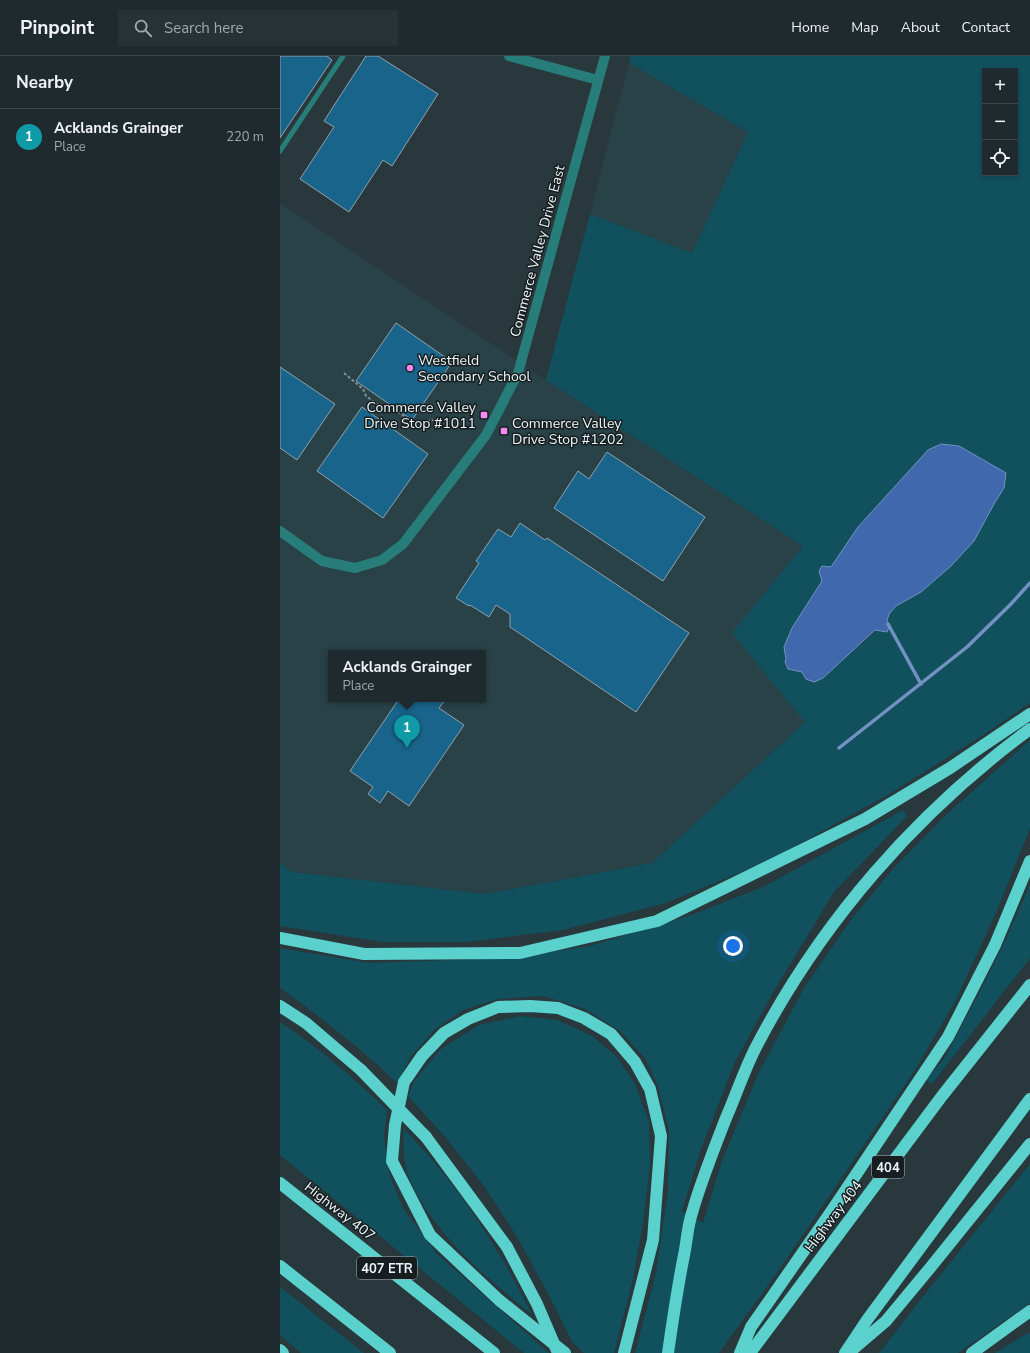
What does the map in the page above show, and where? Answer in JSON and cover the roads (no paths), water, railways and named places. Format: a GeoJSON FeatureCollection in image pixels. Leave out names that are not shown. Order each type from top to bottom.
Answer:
{"type":"FeatureCollection","features":[{"type":"Feature","properties":{"kind":"highway"},"geometry":{"type":"LineString","coordinates":[[280,938],[364,954],[520,954],[657,921],[864,819],[950,768],[1030,714]]}},
{"type":"Feature","properties":{"kind":"highway"},"geometry":{"type":"LineString","coordinates":[[668,1353],[691,1214],[710,1159],[754,1050],[798,974],[842,912],[886,859],[952,792],[1010,743],[1030,729]]}},
{"type":"Feature","properties":{"kind":"highway"},"geometry":{"type":"LineString","coordinates":[[740,1353],[751,1327],[833,1209],[948,1037],[995,945],[1030,861]]}},
{"type":"Feature","properties":{"kind":"highway","name":"Highway 404"},"geometry":{"type":"LineString","coordinates":[[750,1353],[942,1096],[1030,985]]}},
{"type":"Feature","properties":{"kind":"highway"},"geometry":{"type":"LineString","coordinates":[[280,1006],[306,1023],[361,1070],[426,1137],[507,1247],[537,1304],[558,1353]]}},
{"type":"Feature","properties":{"kind":"highway"},"geometry":{"type":"LineString","coordinates":[[565,1353],[499,1300],[430,1235],[392,1161],[395,1125],[404,1082],[422,1056],[444,1033],[468,1019],[498,1007],[530,1006],[558,1008],[584,1018],[611,1034],[634,1062],[650,1089],[660,1136],[652,1240],[624,1353]]}},
{"type":"Feature","properties":{"kind":"highway"},"geometry":{"type":"LineString","coordinates":[[847,1353],[867,1320],[1030,1099]]}},
{"type":"Feature","properties":{"kind":"highway"},"geometry":{"type":"LineString","coordinates":[[847,1353],[886,1321],[1030,1144]]}},
{"type":"Feature","properties":{"kind":"highway","name":"Highway 407"},"geometry":{"type":"LineString","coordinates":[[280,1183],[494,1353]]}},
{"type":"Feature","properties":{"kind":"highway"},"geometry":{"type":"LineString","coordinates":[[280,1266],[390,1353]]}},
{"type":"Feature","properties":{"kind":"highway"},"geometry":{"type":"LineString","coordinates":[[972,1353],[1030,1311]]}},
{"type":"Feature","properties":{"kind":"highway"},"geometry":{"type":"LineString","coordinates":[[280,1350],[283,1353]]}},
{"type":"Feature","properties":{"kind":"street"},"geometry":{"type":"LineString","coordinates":[[509,56],[598,80]]}},
{"type":"Feature","properties":{"kind":"street","name":"Commerce Valley Drive East"},"geometry":{"type":"LineString","coordinates":[[280,531],[322,561],[355,568],[382,560],[403,544],[486,435],[518,373],[605,56]]}},
{"type":"Feature","properties":{"kind":"lane"},"geometry":{"type":"LineString","coordinates":[[280,151],[343,56]]}},
{"type":"Feature","properties":{"kind":"water"},"geometry":{"type":"Polygon","coordinates":[[[941,444],[959,446],[1006,473],[1004,488],[974,541],[951,566],[921,592],[896,606],[889,614],[887,621],[890,625],[887,632],[875,630],[823,678],[814,682],[806,679],[802,672],[788,669],[785,662],[784,647],[792,628],[822,581],[819,571],[822,566],[831,567],[858,527],[928,450],[941,444]]]}},
{"type":"Feature","properties":{"kind":"waterway"},"geometry":{"type":"LineString","coordinates":[[839,748],[967,647],[1030,583]]}},
{"type":"Feature","properties":{"kind":"waterway"},"geometry":{"type":"LineString","coordinates":[[888,624],[921,684]]}},
{"type":"Feature","properties":{"kind":"place","name":"Westfield Secondary School"},"geometry":{"type":"Point","coordinates":[410,368]}},
{"type":"Feature","properties":{"kind":"place","name":"Commerce Valley Drive Stop #1011"},"geometry":{"type":"Point","coordinates":[484,415]}},
{"type":"Feature","properties":{"kind":"place","name":"Commerce Valley Drive Stop #1202"},"geometry":{"type":"Point","coordinates":[504,431]}},
{"type":"Feature","properties":{"kind":"place","name":"Acklands Grainger"},"geometry":{"type":"Point","coordinates":[407,748]}}]}
